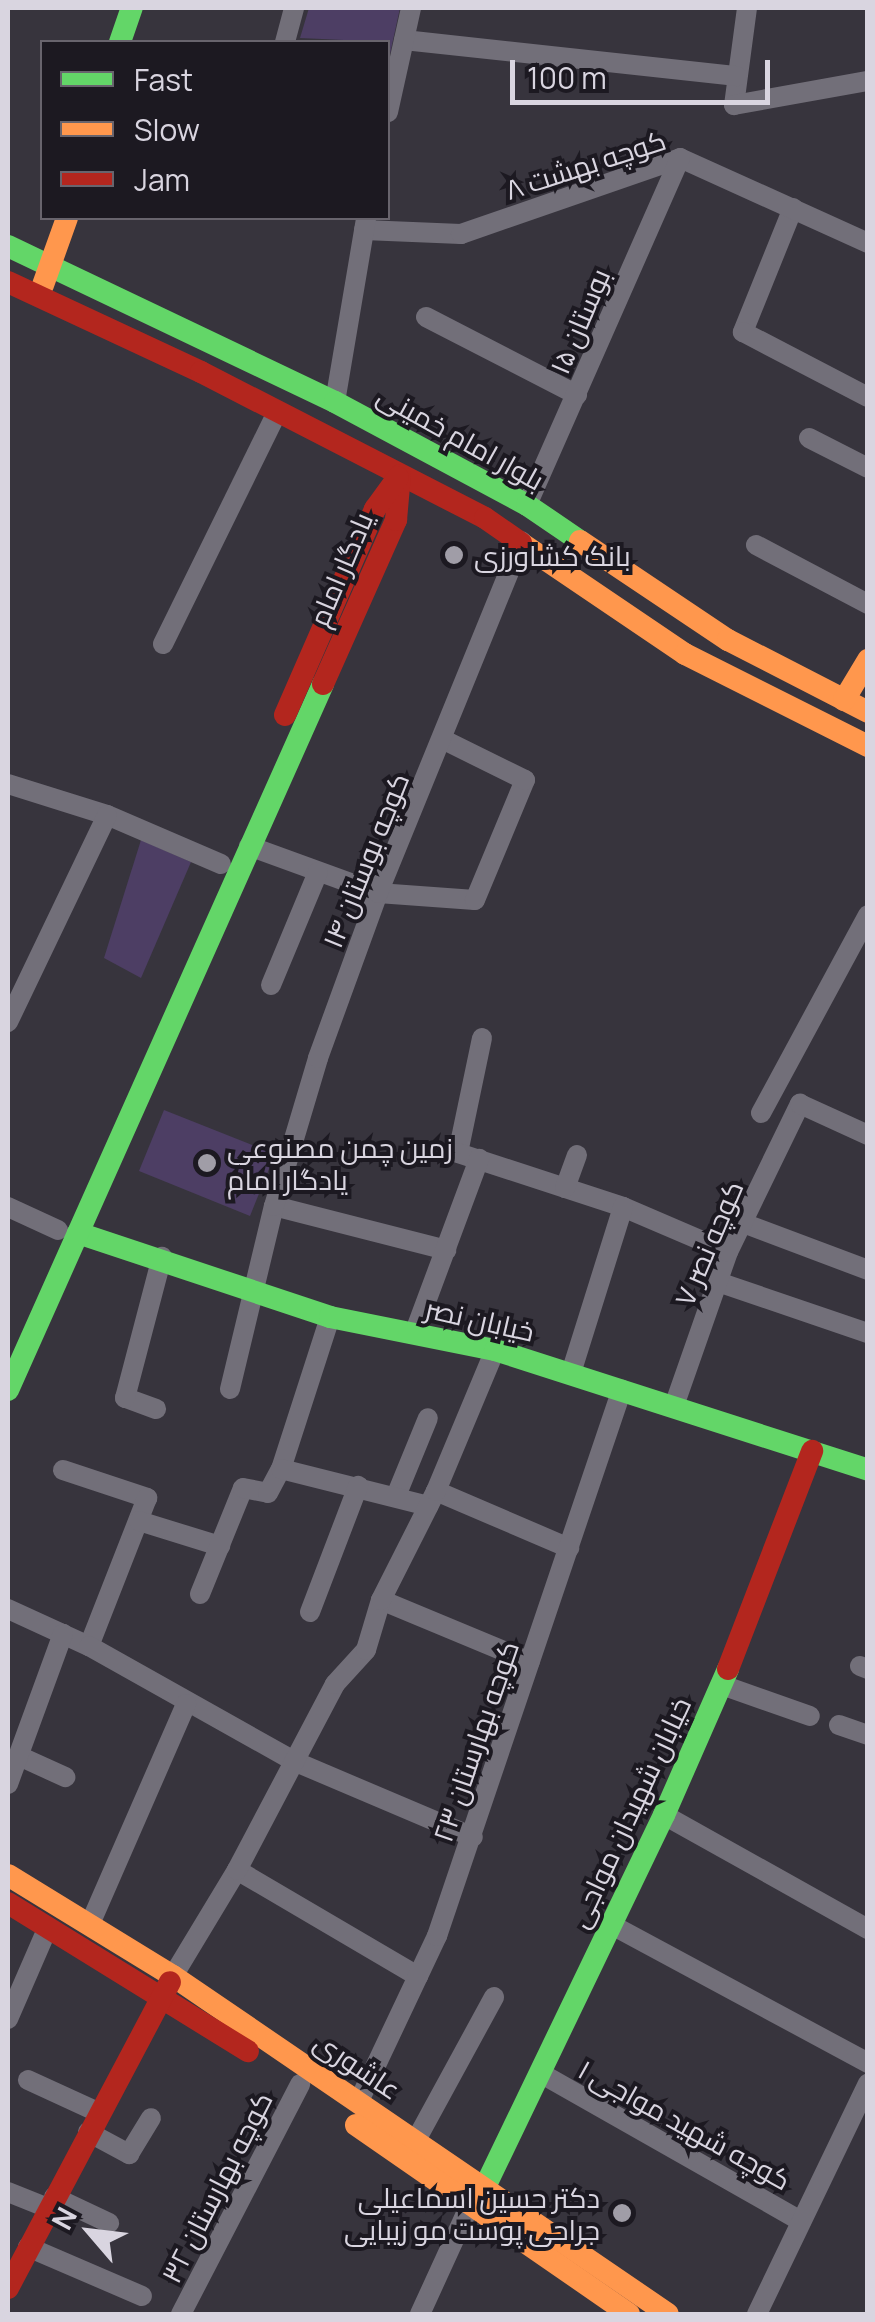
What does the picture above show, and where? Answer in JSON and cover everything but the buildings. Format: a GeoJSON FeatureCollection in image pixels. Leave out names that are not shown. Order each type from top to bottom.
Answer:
{"type":"FeatureCollection","features":[{"type":"Feature","properties":{"kind":"street"},"geometry":{"type":"LineString","coordinates":[[121,40],[132,8]]}},
{"type":"Feature","properties":{"kind":"street"},"geometry":{"type":"LineString","coordinates":[[286,40],[294,8]]}},
{"type":"Feature","properties":{"kind":"street"},"geometry":{"type":"LineString","coordinates":[[390,103],[411,8]]}},
{"type":"Feature","properties":{"kind":"street"},"geometry":{"type":"LineString","coordinates":[[747,8],[734,105],[868,81]]}},
{"type":"Feature","properties":{"kind":"street"},"geometry":{"type":"LineString","coordinates":[[404,40],[737,76]]}},
{"type":"Feature","properties":{"kind":"street","name":"کوچه بهشت ۸"},"geometry":{"type":"LineString","coordinates":[[365,224],[461,234],[680,158],[868,243]]}},
{"type":"Feature","properties":{"kind":"street","name":"بوستان ۱۵"},"geometry":{"type":"LineString","coordinates":[[527,505],[680,158]]}},
{"type":"Feature","properties":{"kind":"street"},"geometry":{"type":"LineString","coordinates":[[792,208],[743,332],[868,397]]}},
{"type":"Feature","properties":{"kind":"street"},"geometry":{"type":"LineString","coordinates":[[42,262],[48,220]]}},
{"type":"Feature","properties":{"kind":"street"},"geometry":{"type":"LineString","coordinates":[[66,220],[22,289],[400,475],[522,541],[685,654],[868,746]]}},
{"type":"Feature","properties":{"kind":"street"},"geometry":{"type":"LineString","coordinates":[[335,402],[365,224]]}},
{"type":"Feature","properties":{"kind":"street","name":"بلوار امام خمینی"},"geometry":{"type":"LineString","coordinates":[[8,246],[335,402],[527,505],[728,640],[868,712]]}},
{"type":"Feature","properties":{"kind":"street"},"geometry":{"type":"LineString","coordinates":[[426,317],[577,396]]}},
{"type":"Feature","properties":{"kind":"street"},"geometry":{"type":"LineString","coordinates":[[163,644],[278,412]]}},
{"type":"Feature","properties":{"kind":"street"},"geometry":{"type":"LineString","coordinates":[[809,438],[868,468]]}},
{"type":"Feature","properties":{"kind":"street","name":"یادگار امام"},"geometry":{"type":"LineString","coordinates":[[147,1046],[249,846],[396,520],[400,475]]}},
{"type":"Feature","properties":{"kind":"street","name":"یادگار امام"},"geometry":{"type":"LineString","coordinates":[[8,1390],[68,1232],[220,864],[375,509],[400,475]]}},
{"type":"Feature","properties":{"kind":"street","name":"کوچه بوستان ۱۴"},"geometry":{"type":"LineString","coordinates":[[230,1389],[274,1206],[318,1058],[378,893],[444,740],[522,541]]}},
{"type":"Feature","properties":{"kind":"street"},"geometry":{"type":"LineString","coordinates":[[756,545],[868,604]]}},
{"type":"Feature","properties":{"kind":"street"},"geometry":{"type":"LineString","coordinates":[[844,700],[868,660]]}},
{"type":"Feature","properties":{"kind":"street"},"geometry":{"type":"LineString","coordinates":[[249,846],[378,893],[475,900],[525,780],[444,740]]}},
{"type":"Feature","properties":{"kind":"street"},"geometry":{"type":"LineString","coordinates":[[8,784],[107,816],[220,864]]}},
{"type":"Feature","properties":{"kind":"street"},"geometry":{"type":"LineString","coordinates":[[8,1022],[107,816]]}},
{"type":"Feature","properties":{"kind":"street"},"geometry":{"type":"LineString","coordinates":[[272,985],[318,872]]}},
{"type":"Feature","properties":{"kind":"street"},"geometry":{"type":"LineString","coordinates":[[761,1113],[860,948],[868,915]]}},
{"type":"Feature","properties":{"kind":"street"},"geometry":{"type":"LineString","coordinates":[[482,1038],[458,1153],[623,1208],[728,1252]]}},
{"type":"Feature","properties":{"kind":"street","name":"کوچه نصر ۷"},"geometry":{"type":"LineString","coordinates":[[674,1406],[728,1252],[800,1104],[868,1135]]}},
{"type":"Feature","properties":{"kind":"street"},"geometry":{"type":"LineString","coordinates":[[564,1188],[577,1154]]}},
{"type":"Feature","properties":{"kind":"street"},"geometry":{"type":"LineString","coordinates":[[414,1334],[478,1160]]}},
{"type":"Feature","properties":{"kind":"street"},"geometry":{"type":"LineString","coordinates":[[274,1206],[446,1250]]}},
{"type":"Feature","properties":{"kind":"street"},"geometry":{"type":"LineString","coordinates":[[8,1207],[68,1232]]}},
{"type":"Feature","properties":{"kind":"street"},"geometry":{"type":"LineString","coordinates":[[571,1372],[623,1208]]}},
{"type":"Feature","properties":{"kind":"street"},"geometry":{"type":"LineString","coordinates":[[743,1223],[868,1270]]}},
{"type":"Feature","properties":{"kind":"street","name":"یادگار امام"},"geometry":{"type":"LineString","coordinates":[[8,1343],[68,1232]]}},
{"type":"Feature","properties":{"kind":"street","name":"خیابان نصر"},"geometry":{"type":"LineString","coordinates":[[68,1232],[162,1258],[330,1317],[495,1350],[571,1372],[868,1470]]}},
{"type":"Feature","properties":{"kind":"street"},"geometry":{"type":"LineString","coordinates":[[156,1409],[125,1398],[162,1258]]}},
{"type":"Feature","properties":{"kind":"street"},"geometry":{"type":"LineString","coordinates":[[718,1282],[868,1333]]}},
{"type":"Feature","properties":{"kind":"street"},"geometry":{"type":"LineString","coordinates":[[200,1594],[243,1488],[268,1493],[281,1469],[330,1317]]}},
{"type":"Feature","properties":{"kind":"street"},"geometry":{"type":"LineString","coordinates":[[8,2286],[93,2122],[237,1870],[335,1684],[366,1650],[381,1600],[432,1498],[495,1350]]}},
{"type":"Feature","properties":{"kind":"street","name":"کوچه بهارستان ۲۳"},"geometry":{"type":"LineString","coordinates":[[359,2102],[418,1976],[472,1836],[622,1388]]}},
{"type":"Feature","properties":{"kind":"street"},"geometry":{"type":"LineString","coordinates":[[396,1496],[428,1418]]}},
{"type":"Feature","properties":{"kind":"street","name":"خیابان شهیدان مواجی"},"geometry":{"type":"LineString","coordinates":[[476,2199],[542,2074],[664,1814],[722,1684],[812,1451]]}},
{"type":"Feature","properties":{"kind":"street"},"geometry":{"type":"LineString","coordinates":[[281,1469],[396,1496],[432,1498],[569,1548]]}},
{"type":"Feature","properties":{"kind":"street"},"geometry":{"type":"LineString","coordinates":[[64,1470],[148,1498],[89,1646]]}},
{"type":"Feature","properties":{"kind":"street"},"geometry":{"type":"LineString","coordinates":[[310,1612],[358,1486]]}},
{"type":"Feature","properties":{"kind":"street"},"geometry":{"type":"LineString","coordinates":[[140,1521],[220,1546]]}},
{"type":"Feature","properties":{"kind":"street"},"geometry":{"type":"LineString","coordinates":[[381,1600],[530,1662]]}},
{"type":"Feature","properties":{"kind":"street"},"geometry":{"type":"LineString","coordinates":[[8,1609],[89,1646],[186,1704],[296,1762],[472,1836]]}},
{"type":"Feature","properties":{"kind":"street"},"geometry":{"type":"LineString","coordinates":[[8,1784],[63,1634]]}},
{"type":"Feature","properties":{"kind":"street"},"geometry":{"type":"LineString","coordinates":[[722,1684],[810,1716]]}},
{"type":"Feature","properties":{"kind":"street"},"geometry":{"type":"LineString","coordinates":[[90,1924],[186,1704]]}},
{"type":"Feature","properties":{"kind":"street"},"geometry":{"type":"LineString","coordinates":[[839,1725],[868,1735]]}},
{"type":"Feature","properties":{"kind":"street"},"geometry":{"type":"LineString","coordinates":[[19,1756],[65,1777]]}},
{"type":"Feature","properties":{"kind":"street"},"geometry":{"type":"LineString","coordinates":[[664,1814],[868,1930]]}},
{"type":"Feature","properties":{"kind":"street"},"geometry":{"type":"LineString","coordinates":[[237,1870],[418,1976]]}},
{"type":"Feature","properties":{"kind":"street","name":"عاشوری"},"geometry":{"type":"LineString","coordinates":[[8,1876],[90,1924],[163,1994],[476,2199],[668,2314]]}},
{"type":"Feature","properties":{"kind":"street","name":"عاشوری"},"geometry":{"type":"LineString","coordinates":[[8,1903],[359,2102],[415,2142],[476,2199],[629,2314]]}},
{"type":"Feature","properties":{"kind":"street"},"geometry":{"type":"LineString","coordinates":[[610,1924],[868,2063]]}},
{"type":"Feature","properties":{"kind":"street"},"geometry":{"type":"LineString","coordinates":[[8,2020],[48,1927]]}},
{"type":"Feature","properties":{"kind":"street"},"geometry":{"type":"LineString","coordinates":[[415,2142],[494,1997]]}},
{"type":"Feature","properties":{"kind":"street","name":"کوچه شهید مواجی ۱"},"geometry":{"type":"LineString","coordinates":[[542,2074],[802,2221]]}},
{"type":"Feature","properties":{"kind":"street"},"geometry":{"type":"LineString","coordinates":[[28,2080],[93,2122],[129,2154],[151,2118]]}},
{"type":"Feature","properties":{"kind":"street"},"geometry":{"type":"LineString","coordinates":[[757,2314],[868,2083]]}},
{"type":"Feature","properties":{"kind":"street","name":"کوچه بهارستان ۳۲"},"geometry":{"type":"LineString","coordinates":[[181,2314],[300,2084]]}},
{"type":"Feature","properties":{"kind":"street"},"geometry":{"type":"LineString","coordinates":[[8,2192],[51,2202],[108,2223]]}},
{"type":"Feature","properties":{"kind":"street"},"geometry":{"type":"LineString","coordinates":[[420,2314],[476,2199]]}},
{"type":"Feature","properties":{"kind":"street"},"geometry":{"type":"LineString","coordinates":[[28,2247],[142,2296]]}},
{"type":"Feature","properties":{"kind":"shaded area"},"geometry":{"type":"Polygon","coordinates":[[[309,8],[400,8],[390,54],[390,40],[300,38],[309,8]]]}},
{"type":"Feature","properties":{"kind":"shaded area"},"geometry":{"type":"Polygon","coordinates":[[[141,840],[191,862],[141,978],[104,958],[141,840]]]}},
{"type":"Feature","properties":{"kind":"shaded area","name":"زمین چمن مصنوعی یادگار امام"},"geometry":{"type":"Polygon","coordinates":[[[164,1110],[275,1154],[250,1216],[139,1171],[164,1110]]]}},
{"type":"Feature","properties":{"kind":"traffic: fast"},"geometry":{"type":"LineString","coordinates":[[121,40],[132,8]]}},
{"type":"Feature","properties":{"kind":"traffic: fast"},"geometry":{"type":"LineString","coordinates":[[8,246],[335,402],[527,505],[580,541]]}},
{"type":"Feature","properties":{"kind":"traffic: fast"},"geometry":{"type":"LineString","coordinates":[[8,1390],[323,684]]}},
{"type":"Feature","properties":{"kind":"traffic: fast"},"geometry":{"type":"LineString","coordinates":[[78,1233],[330,1317],[495,1350],[868,1470]]}},
{"type":"Feature","properties":{"kind":"traffic: fast"},"geometry":{"type":"LineString","coordinates":[[483,2191],[664,1815],[728,1669]]}},
{"type":"Feature","properties":{"kind":"traffic: slow"},"geometry":{"type":"LineString","coordinates":[[43,285],[66,220]]}},
{"type":"Feature","properties":{"kind":"traffic: slow"},"geometry":{"type":"LineString","coordinates":[[580,541],[728,640],[868,712]]}},
{"type":"Feature","properties":{"kind":"traffic: slow"},"geometry":{"type":"LineString","coordinates":[[521,543],[685,654],[868,746]]}},
{"type":"Feature","properties":{"kind":"traffic: slow"},"geometry":{"type":"LineString","coordinates":[[844,700],[868,660]]}},
{"type":"Feature","properties":{"kind":"traffic: slow"},"geometry":{"type":"LineString","coordinates":[[8,1875],[173,1976],[668,2314]]}},
{"type":"Feature","properties":{"kind":"traffic: slow"},"geometry":{"type":"LineString","coordinates":[[356,2125],[629,2314]]}},
{"type":"Feature","properties":{"kind":"traffic: jam"},"geometry":{"type":"LineString","coordinates":[[8,282],[201,372],[485,518],[521,543]]}},
{"type":"Feature","properties":{"kind":"traffic: jam"},"geometry":{"type":"LineString","coordinates":[[323,684],[396,520],[400,475]]}},
{"type":"Feature","properties":{"kind":"traffic: jam"},"geometry":{"type":"LineString","coordinates":[[285,715],[375,509],[398,477]]}},
{"type":"Feature","properties":{"kind":"traffic: jam"},"geometry":{"type":"LineString","coordinates":[[728,1669],[812,1451]]}},
{"type":"Feature","properties":{"kind":"traffic: jam"},"geometry":{"type":"LineString","coordinates":[[8,1903],[248,2051]]}},
{"type":"Feature","properties":{"kind":"traffic: jam"},"geometry":{"type":"LineString","coordinates":[[8,2288],[170,1982]]}},
{"type":"Feature","properties":{"kind":"place","name":"بانک کشاورزی"},"geometry":{"type":"Point","coordinates":[454,555]}},
{"type":"Feature","properties":{"kind":"place","name":"زمین چمن مصنوعی یادگار امام"},"geometry":{"type":"Point","coordinates":[207,1163]}},
{"type":"Feature","properties":{"kind":"place","name":"دکتر حسین اسماعیلی جراحی پوست مو زیبایی"},"geometry":{"type":"Point","coordinates":[622,2213]}}]}
